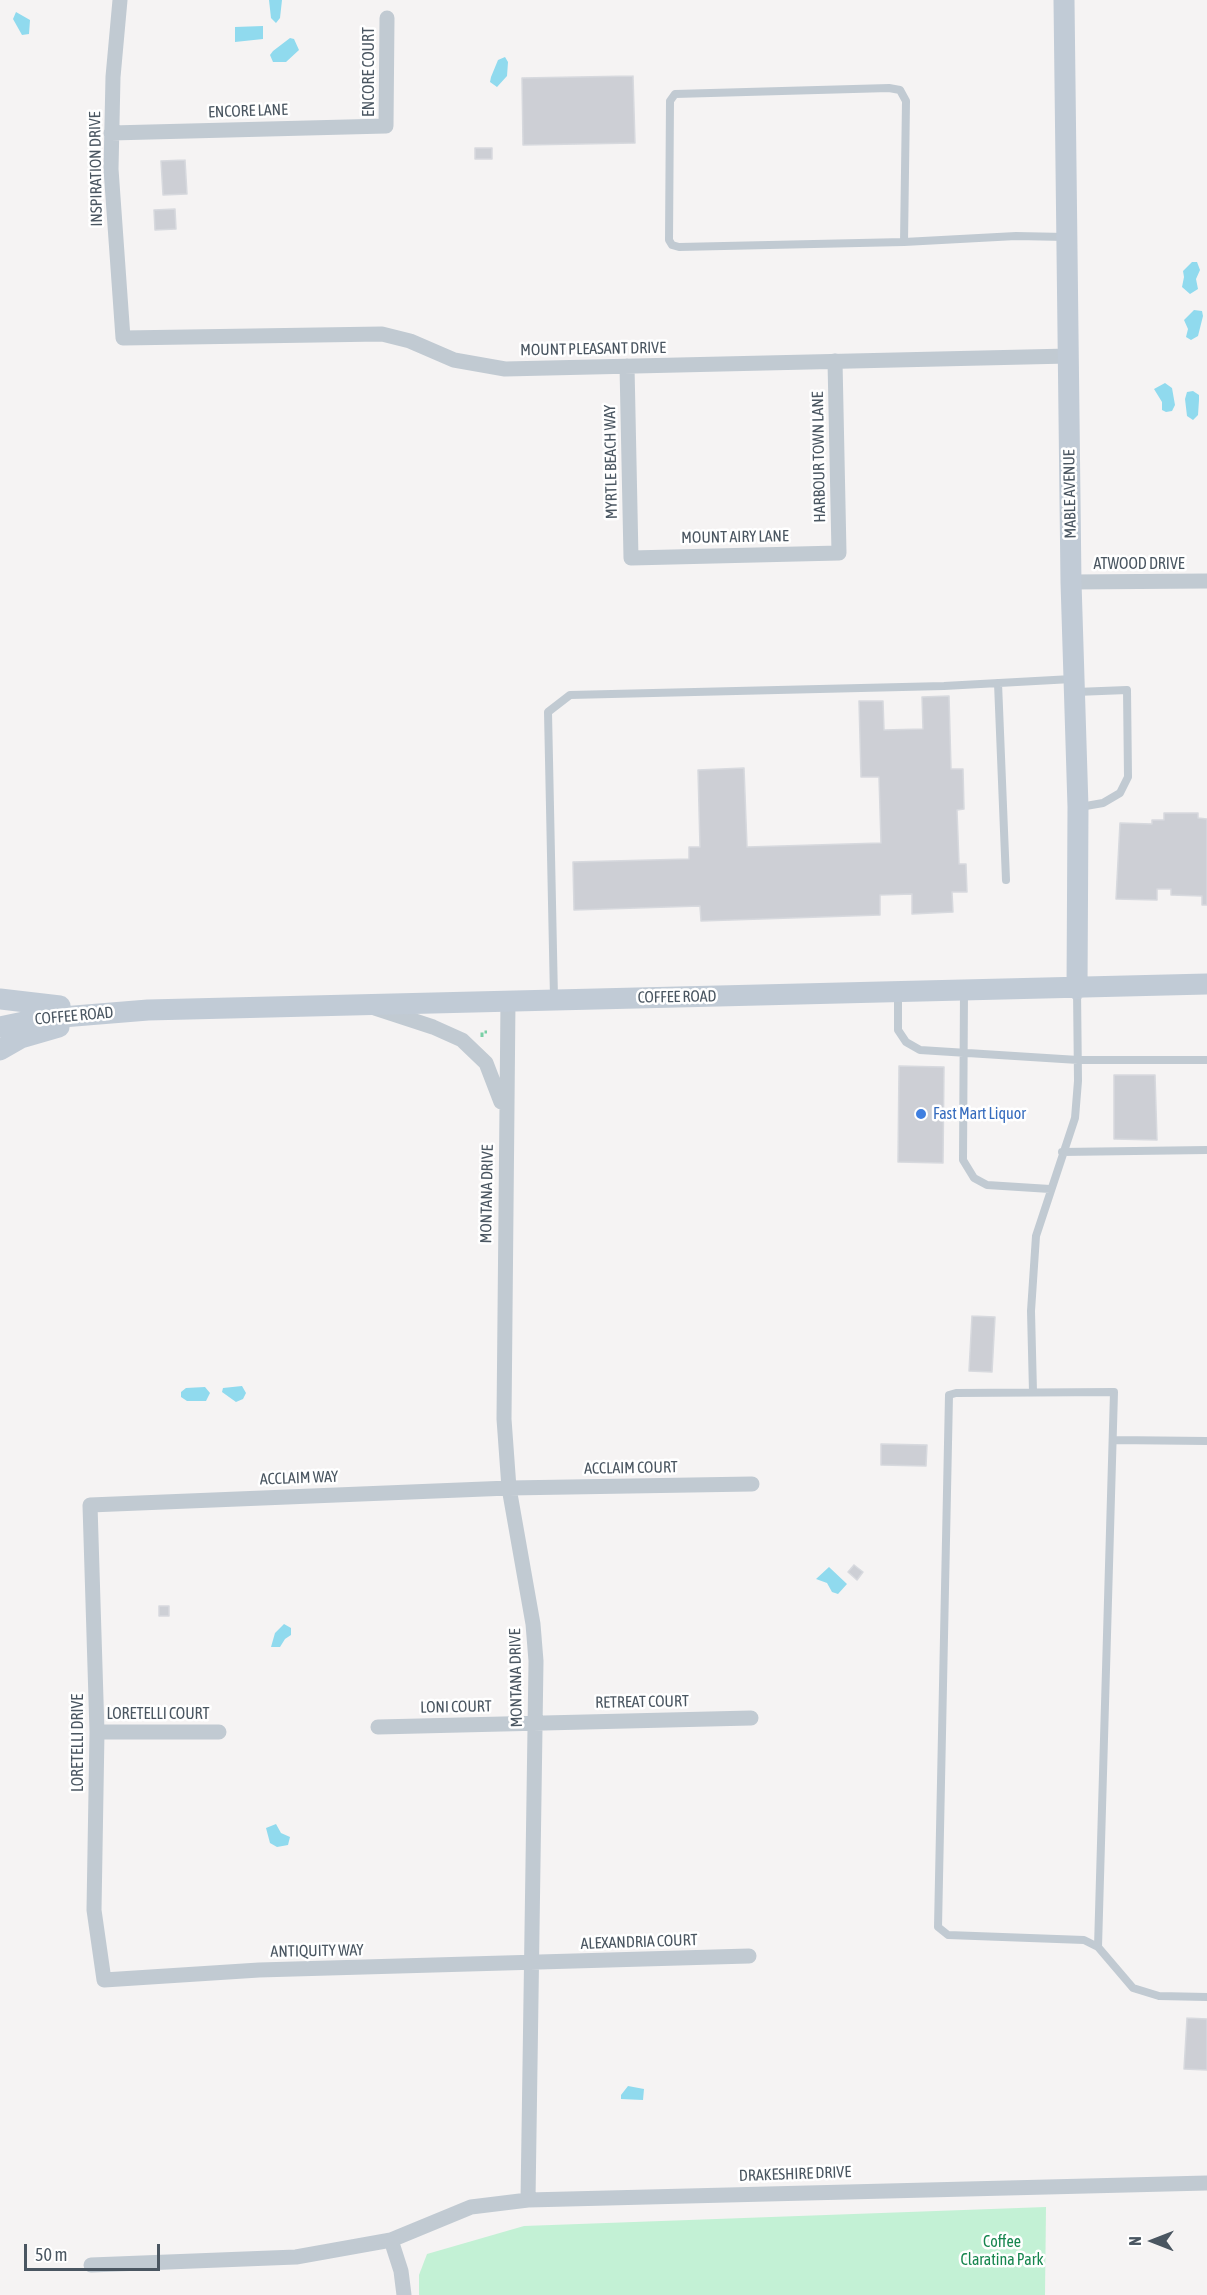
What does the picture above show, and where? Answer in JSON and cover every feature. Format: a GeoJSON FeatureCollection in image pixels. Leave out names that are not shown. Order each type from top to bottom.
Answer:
{"type":"FeatureCollection","features":[{"type":"Feature","properties":{"kind":"main road","name":"MABLE AVENUE"},"geometry":{"type":"LineString","coordinates":[[1064,0],[1071,582],[1078,807],[1077,989]]}},
{"type":"Feature","properties":{"kind":"main road","name":"COFFEE ROAD"},"geometry":{"type":"LineString","coordinates":[[0,1027],[38,1018],[148,1010],[1077,989],[1207,984]]}},
{"type":"Feature","properties":{"kind":"main road","name":"COFFEE ROAD"},"geometry":{"type":"LineString","coordinates":[[0,999],[31,1005],[148,1010]]}},
{"type":"Feature","properties":{"kind":"main road"},"geometry":{"type":"LineString","coordinates":[[0,1050],[21,1038],[50,1028],[148,1010]]}},
{"type":"Feature","properties":{"kind":"street","name":"INSPIRATION DRIVE"},"geometry":{"type":"LineString","coordinates":[[120,0],[111,133],[115,241],[123,338]]}},
{"type":"Feature","properties":{"kind":"street","name":"ENCORE COURT"},"geometry":{"type":"LineString","coordinates":[[386,126],[387,18]]}},
{"type":"Feature","properties":{"kind":"street","name":"ENCORE LANE"},"geometry":{"type":"LineString","coordinates":[[111,133],[386,126]]}},
{"type":"Feature","properties":{"kind":"street","name":"MOUNT PLEASANT DRIVE"},"geometry":{"type":"LineString","coordinates":[[123,338],[382,334],[410,341],[454,360],[482,367],[506,369],[1069,356]]}},
{"type":"Feature","properties":{"kind":"street","name":"HARBOUR TOWN LANE"},"geometry":{"type":"LineString","coordinates":[[835,361],[839,553]]}},
{"type":"Feature","properties":{"kind":"street","name":"MYRTLE BEACH WAY"},"geometry":{"type":"LineString","coordinates":[[627,366],[631,558]]}},
{"type":"Feature","properties":{"kind":"street","name":"MOUNT AIRY LANE"},"geometry":{"type":"LineString","coordinates":[[631,558],[839,553]]}},
{"type":"Feature","properties":{"kind":"street","name":"ATWOOD DRIVE"},"geometry":{"type":"LineString","coordinates":[[1071,582],[1207,581]]}},
{"type":"Feature","properties":{"kind":"street","name":"MONTANA DRIVE"},"geometry":{"type":"LineString","coordinates":[[508,1001],[503,1361],[509,1488],[533,1624],[536,1661],[528,2200]]}},
{"type":"Feature","properties":{"kind":"street","name":"MONTANA DRIVE"},"geometry":{"type":"LineString","coordinates":[[364,1005],[433,1027],[462,1040],[486,1063],[497,1085],[506,1122]]}},
{"type":"Feature","properties":{"kind":"street","name":"ACCLAIM COURT"},"geometry":{"type":"LineString","coordinates":[[509,1488],[752,1484]]}},
{"type":"Feature","properties":{"kind":"street","name":"ACCLAIM WAY"},"geometry":{"type":"LineString","coordinates":[[90,1505],[509,1488]]}},
{"type":"Feature","properties":{"kind":"street","name":"LORETELLI DRIVE"},"geometry":{"type":"LineString","coordinates":[[90,1505],[97,1732],[94,1910],[104,1980]]}},
{"type":"Feature","properties":{"kind":"street","name":"RETREAT COURT"},"geometry":{"type":"LineString","coordinates":[[535,1723],[751,1718]]}},
{"type":"Feature","properties":{"kind":"street","name":"LONI COURT"},"geometry":{"type":"LineString","coordinates":[[378,1727],[535,1723]]}},
{"type":"Feature","properties":{"kind":"street","name":"LORETELLI COURT"},"geometry":{"type":"LineString","coordinates":[[97,1732],[219,1732]]}},
{"type":"Feature","properties":{"kind":"street","name":"ALEXANDRIA COURT"},"geometry":{"type":"LineString","coordinates":[[530,1964],[749,1956]]}},
{"type":"Feature","properties":{"kind":"street","name":"ANTIQUITY WAY"},"geometry":{"type":"LineString","coordinates":[[104,1980],[259,1970],[530,1964]]}},
{"type":"Feature","properties":{"kind":"street","name":"DRAKESHIRE DRIVE"},"geometry":{"type":"LineString","coordinates":[[91,2265],[296,2257],[391,2240],[471,2207],[528,2200],[1207,2183]]}},
{"type":"Feature","properties":{"kind":"street"},"geometry":{"type":"LineString","coordinates":[[391,2240],[401,2271],[404,2295]]}},
{"type":"Feature","properties":{"kind":"lane"},"geometry":{"type":"LineString","coordinates":[[904,242],[906,100],[900,90],[889,88],[675,93],[670,101],[669,240],[672,245],[679,248],[904,242],[1067,237]]}},
{"type":"Feature","properties":{"kind":"lane"},"geometry":{"type":"LineString","coordinates":[[998,683],[1006,880]]}},
{"type":"Feature","properties":{"kind":"lane"},"geometry":{"type":"LineString","coordinates":[[554,1000],[548,712],[570,695],[998,683],[1075,685],[1127,690],[1128,777],[1120,793],[1103,803],[1078,807]]}},
{"type":"Feature","properties":{"kind":"lane"},"geometry":{"type":"LineString","coordinates":[[1033,1392],[1031,1311],[1036,1236],[1075,1118],[1078,1060],[1077,989]]}},
{"type":"Feature","properties":{"kind":"lane"},"geometry":{"type":"LineString","coordinates":[[964,991],[963,1160],[974,1178],[987,1185],[1050,1189]]}},
{"type":"Feature","properties":{"kind":"lane"},"geometry":{"type":"LineString","coordinates":[[898,992],[898,1030],[906,1042],[920,1050],[1078,1060],[1207,1060]]}},
{"type":"Feature","properties":{"kind":"lane"},"geometry":{"type":"LineString","coordinates":[[1062,1152],[1207,1150]]}},
{"type":"Feature","properties":{"kind":"lane"},"geometry":{"type":"LineString","coordinates":[[1098,1947],[1114,1392],[956,1393],[949,1395],[938,1927],[948,1935],[1084,1940],[1098,1947],[1133,1988],[1159,1996],[1207,1997]]}},
{"type":"Feature","properties":{"kind":"lane"},"geometry":{"type":"LineString","coordinates":[[1113,1440],[1207,1441]]}},
{"type":"Feature","properties":{"kind":"green space","name":"Coffee Claratina Park"},"geometry":{"type":"Polygon","coordinates":[[[1046,2207],[1045,2295],[419,2295],[419,2275],[427,2254],[524,2226],[1046,2207]]]}},
{"type":"Feature","properties":{"kind":"water"},"geometry":{"type":"Polygon","coordinates":[[[269,0],[282,0],[280,18],[276,23],[271,18],[269,0]]]}},
{"type":"Feature","properties":{"kind":"water"},"geometry":{"type":"Polygon","coordinates":[[[16,12],[30,20],[29,34],[22,35],[13,19],[16,12]]]}},
{"type":"Feature","properties":{"kind":"water"},"geometry":{"type":"Polygon","coordinates":[[[263,26],[263,39],[235,42],[235,27],[263,26]]]}},
{"type":"Feature","properties":{"kind":"water"},"geometry":{"type":"Polygon","coordinates":[[[290,38],[294,39],[299,50],[286,62],[273,62],[270,55],[290,38]]]}},
{"type":"Feature","properties":{"kind":"water"},"geometry":{"type":"Polygon","coordinates":[[[505,57],[508,62],[507,76],[497,87],[490,82],[491,77],[498,60],[505,57]]]}},
{"type":"Feature","properties":{"kind":"water"},"geometry":{"type":"Polygon","coordinates":[[[1192,262],[1197,262],[1200,270],[1196,279],[1198,289],[1190,294],[1182,287],[1183,271],[1192,262]]]}},
{"type":"Feature","properties":{"kind":"water"},"geometry":{"type":"Polygon","coordinates":[[[1194,310],[1202,311],[1203,316],[1198,336],[1191,340],[1186,337],[1188,329],[1184,320],[1194,310]]]}},
{"type":"Feature","properties":{"kind":"water"},"geometry":{"type":"Polygon","coordinates":[[[1165,383],[1172,388],[1175,405],[1172,411],[1166,412],[1162,410],[1162,402],[1154,389],[1165,383]]]}},
{"type":"Feature","properties":{"kind":"water"},"geometry":{"type":"Polygon","coordinates":[[[1193,391],[1199,395],[1199,400],[1198,415],[1193,420],[1187,416],[1185,399],[1187,392],[1193,391]]]}},
{"type":"Feature","properties":{"kind":"water"},"geometry":{"type":"Polygon","coordinates":[[[242,1386],[246,1393],[243,1399],[236,1402],[222,1392],[223,1388],[242,1386]]]}},
{"type":"Feature","properties":{"kind":"water"},"geometry":{"type":"Polygon","coordinates":[[[205,1387],[210,1393],[206,1401],[187,1401],[181,1397],[181,1392],[186,1388],[205,1387]]]}},
{"type":"Feature","properties":{"kind":"water"},"geometry":{"type":"Polygon","coordinates":[[[829,1567],[847,1584],[838,1594],[832,1592],[827,1583],[816,1579],[829,1567]]]}},
{"type":"Feature","properties":{"kind":"water"},"geometry":{"type":"Polygon","coordinates":[[[284,1624],[291,1628],[291,1635],[280,1647],[271,1647],[275,1633],[284,1624]]]}},
{"type":"Feature","properties":{"kind":"water"},"geometry":{"type":"Polygon","coordinates":[[[276,1824],[281,1833],[290,1837],[288,1845],[277,1847],[270,1843],[266,1828],[276,1824]]]}},
{"type":"Feature","properties":{"kind":"water"},"geometry":{"type":"Polygon","coordinates":[[[628,2086],[644,2089],[643,2100],[621,2099],[621,2095],[628,2086]]]}},
{"type":"Feature","properties":{"kind":"building"},"geometry":{"type":"Polygon","coordinates":[[[633,76],[635,143],[523,145],[522,78],[633,76]]]}},
{"type":"Feature","properties":{"kind":"building"},"geometry":{"type":"Polygon","coordinates":[[[475,148],[492,148],[492,159],[475,159],[475,148]]]}},
{"type":"Feature","properties":{"kind":"building"},"geometry":{"type":"Polygon","coordinates":[[[185,160],[187,194],[163,195],[161,161],[185,160]]]}},
{"type":"Feature","properties":{"kind":"building"},"geometry":{"type":"Polygon","coordinates":[[[175,209],[176,229],[155,230],[154,210],[175,209]]]}},
{"type":"Feature","properties":{"kind":"building"},"geometry":{"type":"Polygon","coordinates":[[[949,696],[951,769],[963,769],[964,809],[957,810],[959,864],[966,864],[967,892],[952,892],[953,912],[912,914],[912,894],[880,895],[880,915],[701,921],[700,906],[574,910],[573,862],[689,859],[689,847],[700,847],[698,770],[744,768],[747,847],[881,843],[879,777],[861,777],[859,701],[883,701],[884,730],[923,729],[922,697],[949,696]]]}},
{"type":"Feature","properties":{"kind":"building"},"geometry":{"type":"Polygon","coordinates":[[[1164,813],[1198,813],[1198,818],[1207,819],[1207,905],[1202,905],[1202,896],[1171,895],[1171,889],[1157,889],[1157,900],[1116,899],[1120,823],[1152,824],[1152,820],[1164,820],[1164,813]]]}},
{"type":"Feature","properties":{"kind":"building","name":"Fast Mart Liquor"},"geometry":{"type":"Polygon","coordinates":[[[899,1066],[944,1067],[943,1163],[898,1162],[899,1066]]]}},
{"type":"Feature","properties":{"kind":"building"},"geometry":{"type":"Polygon","coordinates":[[[1114,1075],[1155,1075],[1157,1140],[1114,1139],[1114,1075]]]}},
{"type":"Feature","properties":{"kind":"building"},"geometry":{"type":"Polygon","coordinates":[[[972,1316],[995,1317],[992,1372],[969,1371],[972,1316]]]}},
{"type":"Feature","properties":{"kind":"building"},"geometry":{"type":"Polygon","coordinates":[[[881,1444],[927,1445],[926,1466],[881,1465],[881,1444]]]}},
{"type":"Feature","properties":{"kind":"building"},"geometry":{"type":"Polygon","coordinates":[[[854,1565],[863,1572],[857,1580],[848,1572],[854,1565]]]}},
{"type":"Feature","properties":{"kind":"building"},"geometry":{"type":"Polygon","coordinates":[[[159,1606],[169,1606],[169,1616],[159,1616],[159,1606]]]}},
{"type":"Feature","properties":{"kind":"building"},"geometry":{"type":"Polygon","coordinates":[[[1187,2018],[1207,2019],[1207,2070],[1184,2069],[1187,2018]]]}},
{"type":"Feature","properties":{"kind":"place","name":"Fast Mart Liquor"},"geometry":{"type":"Point","coordinates":[921,1114]}}]}
